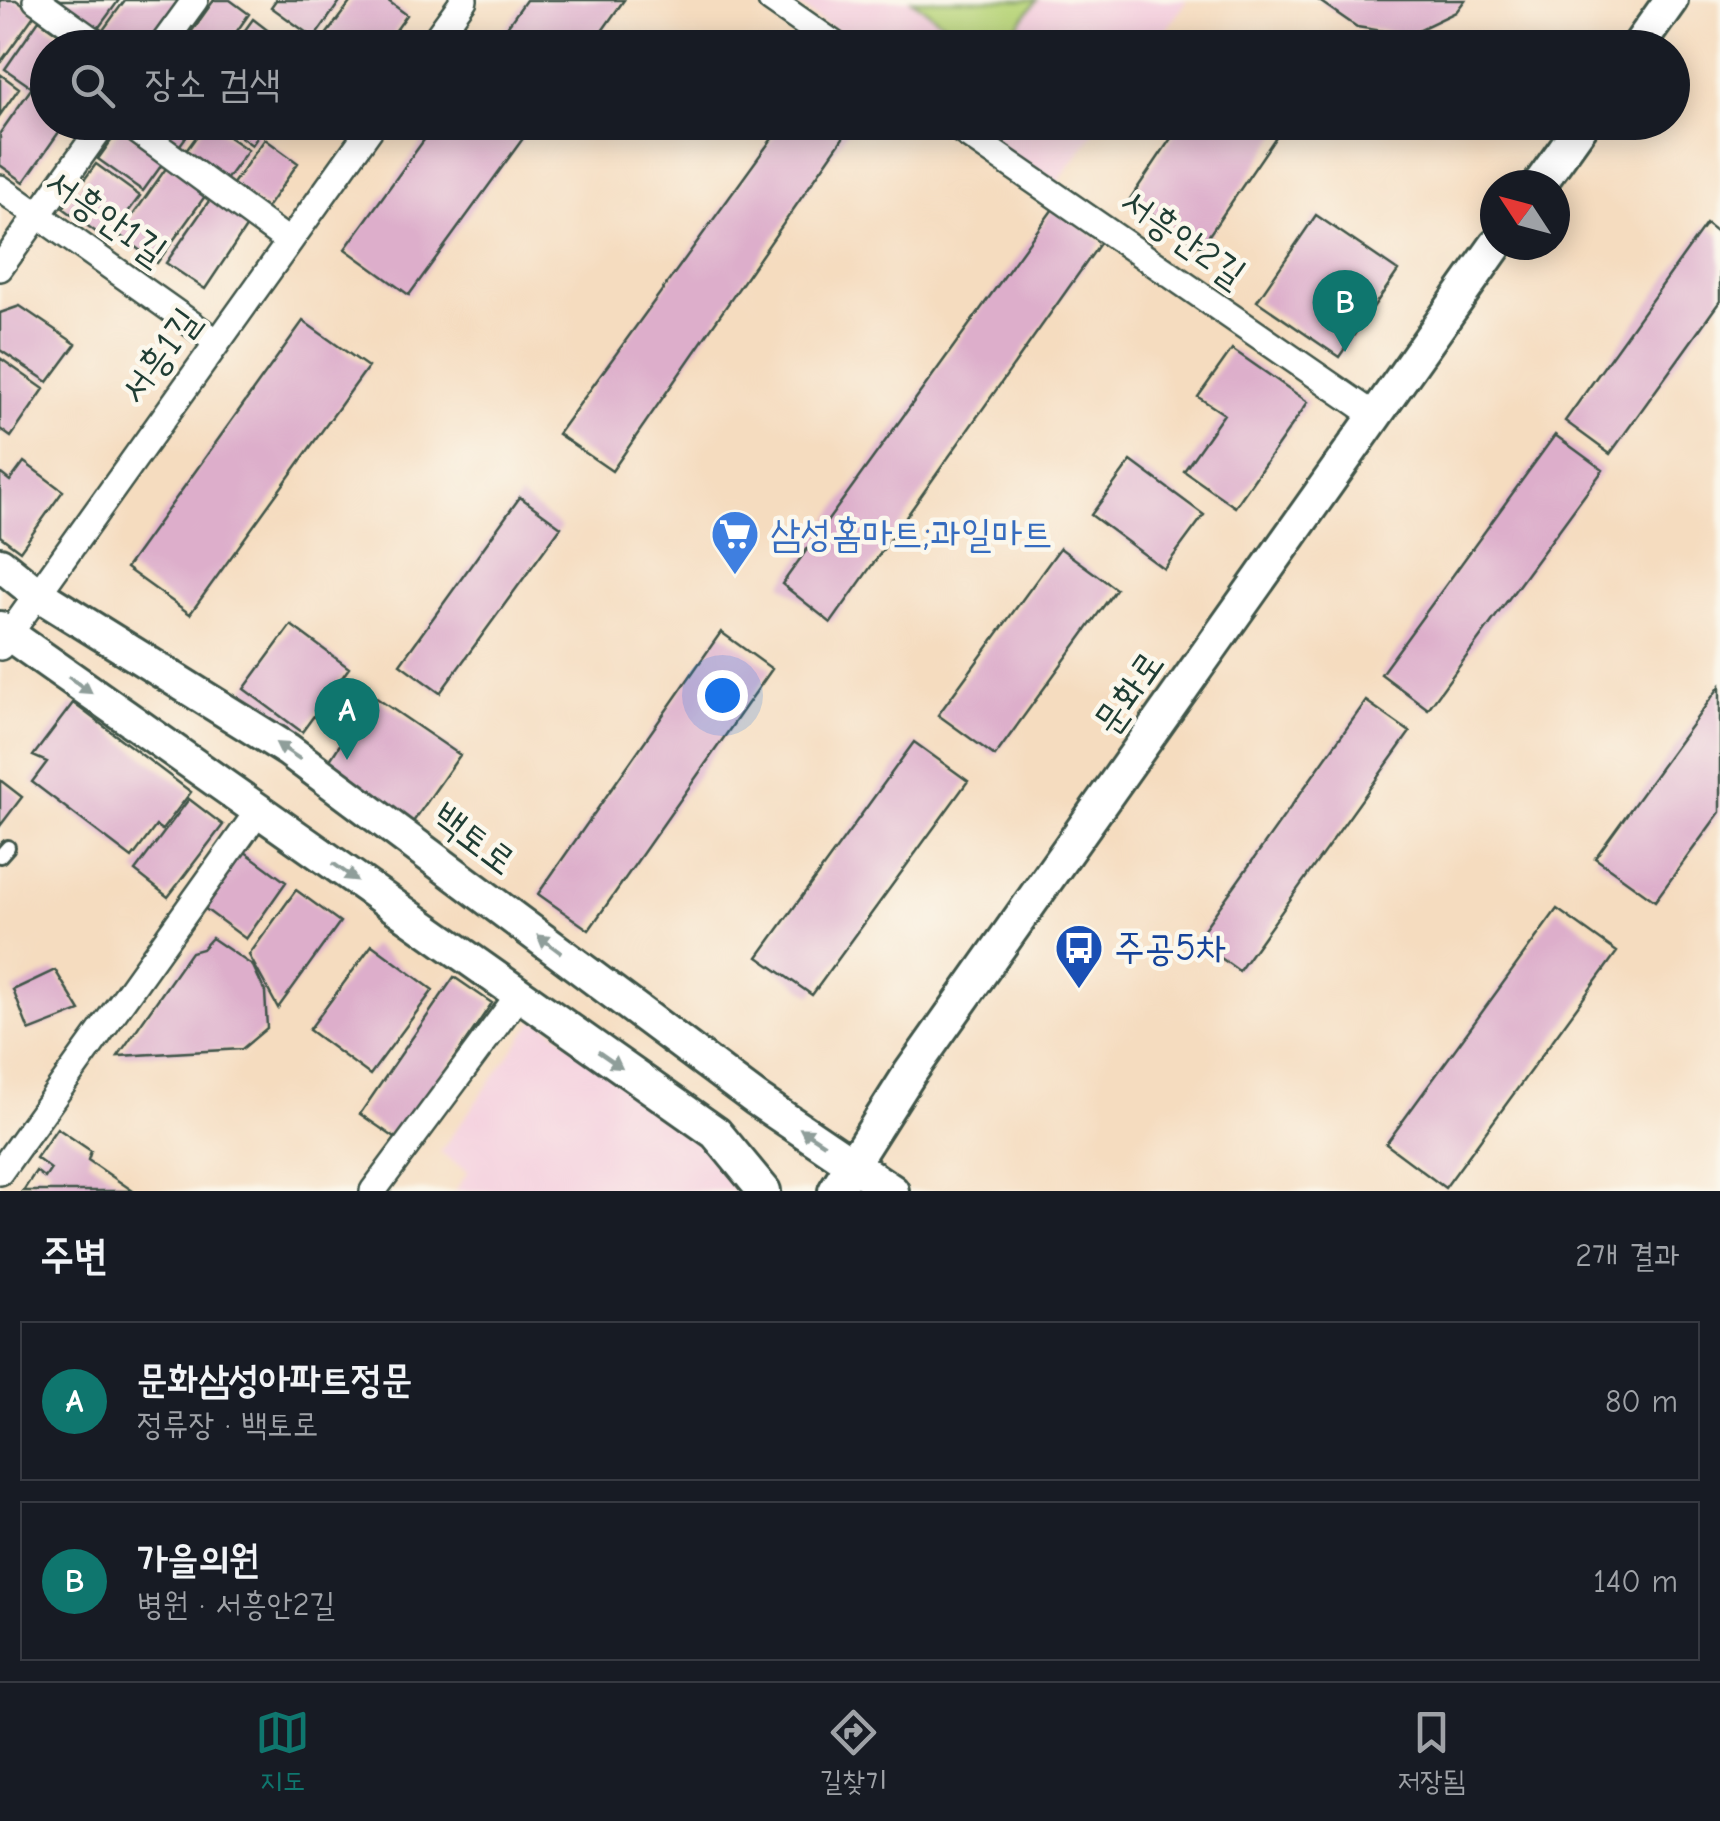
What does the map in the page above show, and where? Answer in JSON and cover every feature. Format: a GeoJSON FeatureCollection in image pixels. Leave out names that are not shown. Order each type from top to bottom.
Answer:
{"type":"FeatureCollection","features":[{"type":"Feature","properties":{"kind":"street"},"geometry":{"type":"LineString","coordinates":[[36,0],[78,30]]}},
{"type":"Feature","properties":{"kind":"street"},"geometry":{"type":"LineString","coordinates":[[173,30],[195,0]]}},
{"type":"Feature","properties":{"kind":"street"},"geometry":{"type":"LineString","coordinates":[[442,30],[464,0]]}},
{"type":"Feature","properties":{"kind":"street"},"geometry":{"type":"LineString","coordinates":[[771,0],[814,30]]}},
{"type":"Feature","properties":{"kind":"street"},"geometry":{"type":"LineString","coordinates":[[1650,30],[1671,0]]}},
{"type":"Feature","properties":{"kind":"street"},"geometry":{"type":"LineString","coordinates":[[0,268],[92,140]]}},
{"type":"Feature","properties":{"kind":"street"},"geometry":{"type":"LineString","coordinates":[[150,140],[288,241]]}},
{"type":"Feature","properties":{"kind":"street","name":"서흥1길"},"geometry":{"type":"LineString","coordinates":[[3,637],[361,140]]}},
{"type":"Feature","properties":{"kind":"street","name":"서흥안2길"},"geometry":{"type":"LineString","coordinates":[[975,140],[1374,415]]}},
{"type":"Feature","properties":{"kind":"street"},"geometry":{"type":"LineString","coordinates":[[1550,170],[1571,140]]}},
{"type":"Feature","properties":{"kind":"street","name":"서흥안1길"},"geometry":{"type":"LineString","coordinates":[[0,188],[217,342]]}},
{"type":"Feature","properties":{"kind":"street","name":"문화로"},"geometry":{"type":"LineString","coordinates":[[836,1191],[910,1073],[1485,260]]}},
{"type":"Feature","properties":{"kind":"street","name":"백토로"},"geometry":{"type":"LineString","coordinates":[[0,564],[36,593],[288,750],[756,1098],[892,1191]]}},
{"type":"Feature","properties":{"kind":"street"},"geometry":{"type":"LineString","coordinates":[[3,637],[260,810],[716,1133],[764,1191]]}},
{"type":"Feature","properties":{"kind":"street"},"geometry":{"type":"LineString","coordinates":[[0,1172],[260,810]]}},
{"type":"Feature","properties":{"kind":"street"},"geometry":{"type":"LineString","coordinates":[[373,1191],[518,996]]}},
{"type":"Feature","properties":{"kind":"shaded area"},"geometry":{"type":"Polygon","coordinates":[[[792,0],[1187,0],[1166,30],[834,30],[792,0]]]}},
{"type":"Feature","properties":{"kind":"shaded area"},"geometry":{"type":"Polygon","coordinates":[[[987,140],[1088,140],[1054,188],[987,140]]]}},
{"type":"Feature","properties":{"kind":"shaded area"},"geometry":{"type":"Polygon","coordinates":[[[536,1018],[756,1176],[746,1191],[455,1191],[468,1172],[440,1152],[536,1018]]]}},
{"type":"Feature","properties":{"kind":"green space"},"geometry":{"type":"Polygon","coordinates":[[[912,0],[1037,0],[1015,30],[953,30],[912,0]]]}},
{"type":"Feature","properties":{"kind":"building"},"geometry":{"type":"Polygon","coordinates":[[[0,0],[16,0],[35,14],[0,63],[0,0]]]}},
{"type":"Feature","properties":{"kind":"building"},"geometry":{"type":"Polygon","coordinates":[[[58,0],[119,0],[97,30],[89,30],[55,5],[58,0]]]}},
{"type":"Feature","properties":{"kind":"building"},"geometry":{"type":"Polygon","coordinates":[[[125,0],[183,0],[166,30],[103,30],[125,0]]]}},
{"type":"Feature","properties":{"kind":"building"},"geometry":{"type":"Polygon","coordinates":[[[214,0],[230,0],[249,14],[238,30],[193,30],[214,0]]]}},
{"type":"Feature","properties":{"kind":"building"},"geometry":{"type":"Polygon","coordinates":[[[276,0],[341,0],[320,30],[303,30],[271,7],[276,0]]]}},
{"type":"Feature","properties":{"kind":"building"},"geometry":{"type":"Polygon","coordinates":[[[352,0],[387,0],[407,15],[396,30],[330,30],[352,0]]]}},
{"type":"Feature","properties":{"kind":"building"},"geometry":{"type":"Polygon","coordinates":[[[526,0],[624,0],[603,30],[505,30],[526,0]]]}},
{"type":"Feature","properties":{"kind":"building"},"geometry":{"type":"Polygon","coordinates":[[[1318,0],[1465,0],[1456,12],[1418,30],[1357,27],[1318,0]]]}},
{"type":"Feature","properties":{"kind":"building"},"geometry":{"type":"Polygon","coordinates":[[[253,19],[267,30],[245,30],[253,19]]]}},
{"type":"Feature","properties":{"kind":"building"},"geometry":{"type":"Polygon","coordinates":[[[39,20],[53,30],[32,30],[39,20]]]}},
{"type":"Feature","properties":{"kind":"building"},"geometry":{"type":"Polygon","coordinates":[[[30,33],[30,86],[5,69],[30,33]]]}},
{"type":"Feature","properties":{"kind":"building"},"geometry":{"type":"Polygon","coordinates":[[[0,74],[19,88],[0,115],[0,74]]]}},
{"type":"Feature","properties":{"kind":"building"},"geometry":{"type":"Polygon","coordinates":[[[30,90],[30,140],[53,140],[24,182],[0,165],[0,133],[30,90]]]}},
{"type":"Feature","properties":{"kind":"building"},"geometry":{"type":"Polygon","coordinates":[[[112,140],[139,140],[166,159],[143,191],[98,159],[112,140]]]}},
{"type":"Feature","properties":{"kind":"building"},"geometry":{"type":"Polygon","coordinates":[[[165,140],[184,140],[177,149],[165,140]]]}},
{"type":"Feature","properties":{"kind":"building"},"geometry":{"type":"Polygon","coordinates":[[[194,140],[233,140],[248,150],[223,184],[183,155],[194,140]]]}},
{"type":"Feature","properties":{"kind":"building"},"geometry":{"type":"Polygon","coordinates":[[[264,140],[298,163],[266,209],[232,185],[264,140]]]}},
{"type":"Feature","properties":{"kind":"building"},"geometry":{"type":"Polygon","coordinates":[[[424,140],[522,140],[409,295],[345,249],[424,140]]]}},
{"type":"Feature","properties":{"kind":"building"},"geometry":{"type":"Polygon","coordinates":[[[771,140],[842,140],[612,471],[558,434],[771,140]]]}},
{"type":"Feature","properties":{"kind":"building"},"geometry":{"type":"Polygon","coordinates":[[[1170,140],[1274,140],[1201,247],[1130,199],[1170,140]]]}},
{"type":"Feature","properties":{"kind":"building"},"geometry":{"type":"Polygon","coordinates":[[[96,164],[140,196],[107,240],[63,208],[96,164]]]}},
{"type":"Feature","properties":{"kind":"building"},"geometry":{"type":"Polygon","coordinates":[[[169,164],[208,192],[157,263],[119,235],[169,164]]]}},
{"type":"Feature","properties":{"kind":"building"},"geometry":{"type":"Polygon","coordinates":[[[211,198],[249,223],[205,289],[166,263],[211,198]]]}},
{"type":"Feature","properties":{"kind":"building"},"geometry":{"type":"Polygon","coordinates":[[[1055,206],[1101,242],[831,623],[782,584],[1055,206]]]}},
{"type":"Feature","properties":{"kind":"building"},"geometry":{"type":"Polygon","coordinates":[[[1316,215],[1398,271],[1339,357],[1257,301],[1316,215]]]}},
{"type":"Feature","properties":{"kind":"building"},"geometry":{"type":"Polygon","coordinates":[[[1706,224],[1720,235],[1720,301],[1610,454],[1565,421],[1706,224]]]}},
{"type":"Feature","properties":{"kind":"building"},"geometry":{"type":"Polygon","coordinates":[[[20,306],[76,344],[48,382],[0,350],[0,313],[20,306]]]}},
{"type":"Feature","properties":{"kind":"building"},"geometry":{"type":"Polygon","coordinates":[[[303,321],[368,367],[190,614],[126,568],[303,321]]]}},
{"type":"Feature","properties":{"kind":"building"},"geometry":{"type":"Polygon","coordinates":[[[1232,349],[1308,402],[1235,507],[1184,471],[1224,414],[1198,397],[1232,349]]]}},
{"type":"Feature","properties":{"kind":"building"},"geometry":{"type":"Polygon","coordinates":[[[0,358],[44,389],[11,437],[0,429],[0,358]]]}},
{"type":"Feature","properties":{"kind":"building"},"geometry":{"type":"Polygon","coordinates":[[[1555,435],[1603,470],[1428,709],[1381,674],[1555,435]]]}},
{"type":"Feature","properties":{"kind":"building"},"geometry":{"type":"Polygon","coordinates":[[[1131,461],[1204,515],[1164,569],[1091,515],[1131,461]]]}},
{"type":"Feature","properties":{"kind":"building"},"geometry":{"type":"Polygon","coordinates":[[[24,462],[63,491],[20,551],[0,536],[0,473],[10,481],[24,462]]]}},
{"type":"Feature","properties":{"kind":"building"},"geometry":{"type":"Polygon","coordinates":[[[520,497],[561,527],[440,693],[400,664],[520,497]]]}},
{"type":"Feature","properties":{"kind":"building"},"geometry":{"type":"Polygon","coordinates":[[[1060,548],[1116,589],[995,756],[938,715],[1060,548]]]}},
{"type":"Feature","properties":{"kind":"building"},"geometry":{"type":"Polygon","coordinates":[[[291,625],[349,668],[302,732],[244,689],[291,625]]]}},
{"type":"Feature","properties":{"kind":"building"},"geometry":{"type":"Polygon","coordinates":[[[721,632],[772,669],[589,930],[538,894],[721,632]]]}},
{"type":"Feature","properties":{"kind":"building"},"geometry":{"type":"Polygon","coordinates":[[[1720,686],[1720,812],[1655,901],[1595,858],[1720,686]]]}},
{"type":"Feature","properties":{"kind":"building"},"geometry":{"type":"Polygon","coordinates":[[[372,695],[460,755],[413,822],[328,763],[372,695]]]}},
{"type":"Feature","properties":{"kind":"building"},"geometry":{"type":"Polygon","coordinates":[[[1366,701],[1410,732],[1239,971],[1196,940],[1366,701]]]}},
{"type":"Feature","properties":{"kind":"building"},"geometry":{"type":"Polygon","coordinates":[[[73,703],[191,792],[162,830],[156,826],[132,858],[32,782],[47,762],[33,756],[73,703]]]}},
{"type":"Feature","properties":{"kind":"building"},"geometry":{"type":"Polygon","coordinates":[[[914,742],[968,781],[812,995],[758,957],[914,742]]]}},
{"type":"Feature","properties":{"kind":"building"},"geometry":{"type":"Polygon","coordinates":[[[0,780],[22,797],[0,826],[0,780]]]}},
{"type":"Feature","properties":{"kind":"building"},"geometry":{"type":"Polygon","coordinates":[[[189,799],[223,825],[168,897],[135,871],[189,799]]]}},
{"type":"Feature","properties":{"kind":"building"},"geometry":{"type":"Polygon","coordinates":[[[241,849],[286,882],[246,939],[200,905],[241,849]]]}},
{"type":"Feature","properties":{"kind":"building"},"geometry":{"type":"Polygon","coordinates":[[[296,890],[340,922],[278,1008],[249,955],[296,890]]]}},
{"type":"Feature","properties":{"kind":"building"},"geometry":{"type":"Polygon","coordinates":[[[1557,909],[1617,952],[1445,1188],[1386,1144],[1557,909]]]}},
{"type":"Feature","properties":{"kind":"building"},"geometry":{"type":"Polygon","coordinates":[[[212,938],[253,966],[265,992],[267,1028],[242,1049],[118,1056],[191,952],[202,949],[212,938]]]}},
{"type":"Feature","properties":{"kind":"building"},"geometry":{"type":"Polygon","coordinates":[[[372,945],[433,990],[370,1075],[309,1030],[372,945]]]}},
{"type":"Feature","properties":{"kind":"building"},"geometry":{"type":"Polygon","coordinates":[[[55,970],[80,1011],[29,1031],[13,990],[55,970]]]}},
{"type":"Feature","properties":{"kind":"building"},"geometry":{"type":"Polygon","coordinates":[[[454,977],[492,1003],[398,1140],[360,1114],[454,977]]]}},
{"type":"Feature","properties":{"kind":"building"},"geometry":{"type":"Polygon","coordinates":[[[57,1128],[91,1151],[88,1160],[133,1191],[23,1191],[36,1171],[45,1178],[51,1169],[36,1158],[57,1128]]]}},
{"type":"Feature","properties":{"kind":"place","name":"가을의원"},"geometry":{"type":"Point","coordinates":[1345,352]}},
{"type":"Feature","properties":{"kind":"place","name":"삼성홈마트;과일마트"},"geometry":{"type":"Point","coordinates":[735,576]}},
{"type":"Feature","properties":{"kind":"place","name":"문화삼성아파트정문"},"geometry":{"type":"Point","coordinates":[347,760]}},
{"type":"Feature","properties":{"kind":"place","name":"주공5차"},"geometry":{"type":"Point","coordinates":[1079,990]}}]}
